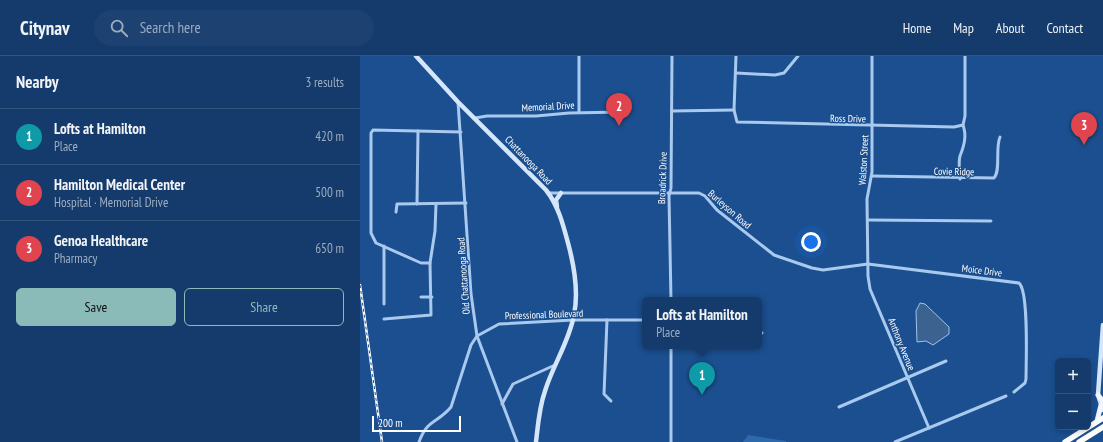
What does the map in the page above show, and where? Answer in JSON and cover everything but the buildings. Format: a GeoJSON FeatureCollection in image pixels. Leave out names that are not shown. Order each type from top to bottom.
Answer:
{"type":"FeatureCollection","features":[{"type":"Feature","properties":{"kind":"highway"},"geometry":{"type":"LineString","coordinates":[[1065,442],[1103,418]]}},
{"type":"Feature","properties":{"kind":"highway"},"geometry":{"type":"LineString","coordinates":[[1078,442],[1103,426]]}},
{"type":"Feature","properties":{"kind":"main road","name":"Chattanooga Road"},"geometry":{"type":"LineString","coordinates":[[416,56],[458,102],[549,193],[557,208],[564,229],[574,273],[576,292],[573,320],[545,390],[539,412],[536,442]]}},
{"type":"Feature","properties":{"kind":"main road"},"geometry":{"type":"LineString","coordinates":[[557,208],[556,200],[561,193]]}},
{"type":"Feature","properties":{"kind":"main road"},"geometry":{"type":"LineString","coordinates":[[1097,421],[1102,405],[1098,395],[1103,324]]}},
{"type":"Feature","properties":{"kind":"street"},"geometry":{"type":"LineString","coordinates":[[579,56],[579,112]]}},
{"type":"Feature","properties":{"kind":"street","name":"Broadrick Drive"},"geometry":{"type":"LineString","coordinates":[[671,297],[670,193],[672,56]]}},
{"type":"Feature","properties":{"kind":"street"},"geometry":{"type":"LineString","coordinates":[[672,111],[734,110],[736,56]]}},
{"type":"Feature","properties":{"kind":"street"},"geometry":{"type":"LineString","coordinates":[[736,73],[775,75],[784,73],[798,56]]}},
{"type":"Feature","properties":{"kind":"street","name":"Walston Street"},"geometry":{"type":"LineString","coordinates":[[868,264],[867,200],[872,176],[872,56]]}},
{"type":"Feature","properties":{"kind":"street"},"geometry":{"type":"LineString","coordinates":[[960,179],[960,156],[964,147],[965,136],[963,125],[965,116],[965,56]]}},
{"type":"Feature","properties":{"kind":"street","name":"Old Chattanooga Road"},"geometry":{"type":"LineString","coordinates":[[458,102],[471,294],[477,336],[517,442]]}},
{"type":"Feature","properties":{"kind":"street","name":"Ross Drive"},"geometry":{"type":"LineString","coordinates":[[734,110],[737,122],[872,126],[954,127],[963,125]]}},
{"type":"Feature","properties":{"kind":"street","name":"Memorial Drive"},"geometry":{"type":"LineString","coordinates":[[475,118],[487,116],[551,116],[579,112],[623,112]]}},
{"type":"Feature","properties":{"kind":"street"},"geometry":{"type":"LineString","coordinates":[[430,263],[421,263],[376,243],[372,233],[371,133],[373,130],[460,132]]}},
{"type":"Feature","properties":{"kind":"street"},"geometry":{"type":"LineString","coordinates":[[417,204],[418,131]]}},
{"type":"Feature","properties":{"kind":"street","name":"Covie Ridge"},"geometry":{"type":"LineString","coordinates":[[872,176],[989,179],[996,176],[997,145],[1000,137]]}},
{"type":"Feature","properties":{"kind":"street","name":"Burleyson Road"},"geometry":{"type":"LineString","coordinates":[[549,193],[702,194],[717,210],[763,247],[782,259],[823,270],[868,264]]}},
{"type":"Feature","properties":{"kind":"street"},"geometry":{"type":"LineString","coordinates":[[396,212],[396,204],[466,203]]}},
{"type":"Feature","properties":{"kind":"street"},"geometry":{"type":"LineString","coordinates":[[384,319],[431,315],[432,297],[430,263],[435,231],[436,204]]}},
{"type":"Feature","properties":{"kind":"street"},"geometry":{"type":"LineString","coordinates":[[868,220],[991,221]]}},
{"type":"Feature","properties":{"kind":"street"},"geometry":{"type":"LineString","coordinates":[[384,246],[384,304]]}},
{"type":"Feature","properties":{"kind":"street","name":"Moice Drive"},"geometry":{"type":"LineString","coordinates":[[868,264],[1019,283],[1023,288],[1026,315],[1026,381],[1014,392]]}},
{"type":"Feature","properties":{"kind":"street","name":"Anthony Avenue"},"geometry":{"type":"LineString","coordinates":[[868,264],[870,289],[929,428]]}},
{"type":"Feature","properties":{"kind":"street"},"geometry":{"type":"LineString","coordinates":[[422,297],[432,297]]}},
{"type":"Feature","properties":{"kind":"street","name":"Professional Boulevard"},"geometry":{"type":"LineString","coordinates":[[477,336],[499,324],[573,320],[642,320]]}},
{"type":"Feature","properties":{"kind":"street"},"geometry":{"type":"LineString","coordinates":[[607,320],[604,394],[605,397],[611,401]]}},
{"type":"Feature","properties":{"kind":"street"},"geometry":{"type":"LineString","coordinates":[[419,442],[426,426],[444,415],[451,407],[471,345],[477,336]]}},
{"type":"Feature","properties":{"kind":"street"},"geometry":{"type":"LineString","coordinates":[[671,349],[671,442]]}},
{"type":"Feature","properties":{"kind":"street"},"geometry":{"type":"LineString","coordinates":[[838,407],[946,361]]}},
{"type":"Feature","properties":{"kind":"street"},"geometry":{"type":"LineString","coordinates":[[502,404],[514,384],[556,365]]}},
{"type":"Feature","properties":{"kind":"street"},"geometry":{"type":"LineString","coordinates":[[896,442],[1006,396]]}},
{"type":"Feature","properties":{"kind":"shaded area"},"geometry":{"type":"Polygon","coordinates":[[[920,303],[925,304],[949,327],[949,334],[933,345],[926,341],[917,342],[916,311],[920,303]]]}},
{"type":"Feature","properties":{"kind":"shaded area"},"geometry":{"type":"Polygon","coordinates":[[[748,435],[786,441],[786,442],[743,442],[748,435]]]}},
{"type":"Feature","properties":{"kind":"railway"},"geometry":{"type":"LineString","coordinates":[[360,285],[382,442]]}},
{"type":"Feature","properties":{"kind":"place","name":"Hamilton Medical Center"},"geometry":{"type":"Point","coordinates":[619,126]}},
{"type":"Feature","properties":{"kind":"place","name":"Genoa Healthcare"},"geometry":{"type":"Point","coordinates":[1084,145]}},
{"type":"Feature","properties":{"kind":"place","name":"Lofts at Hamilton"},"geometry":{"type":"Point","coordinates":[702,395]}}]}
